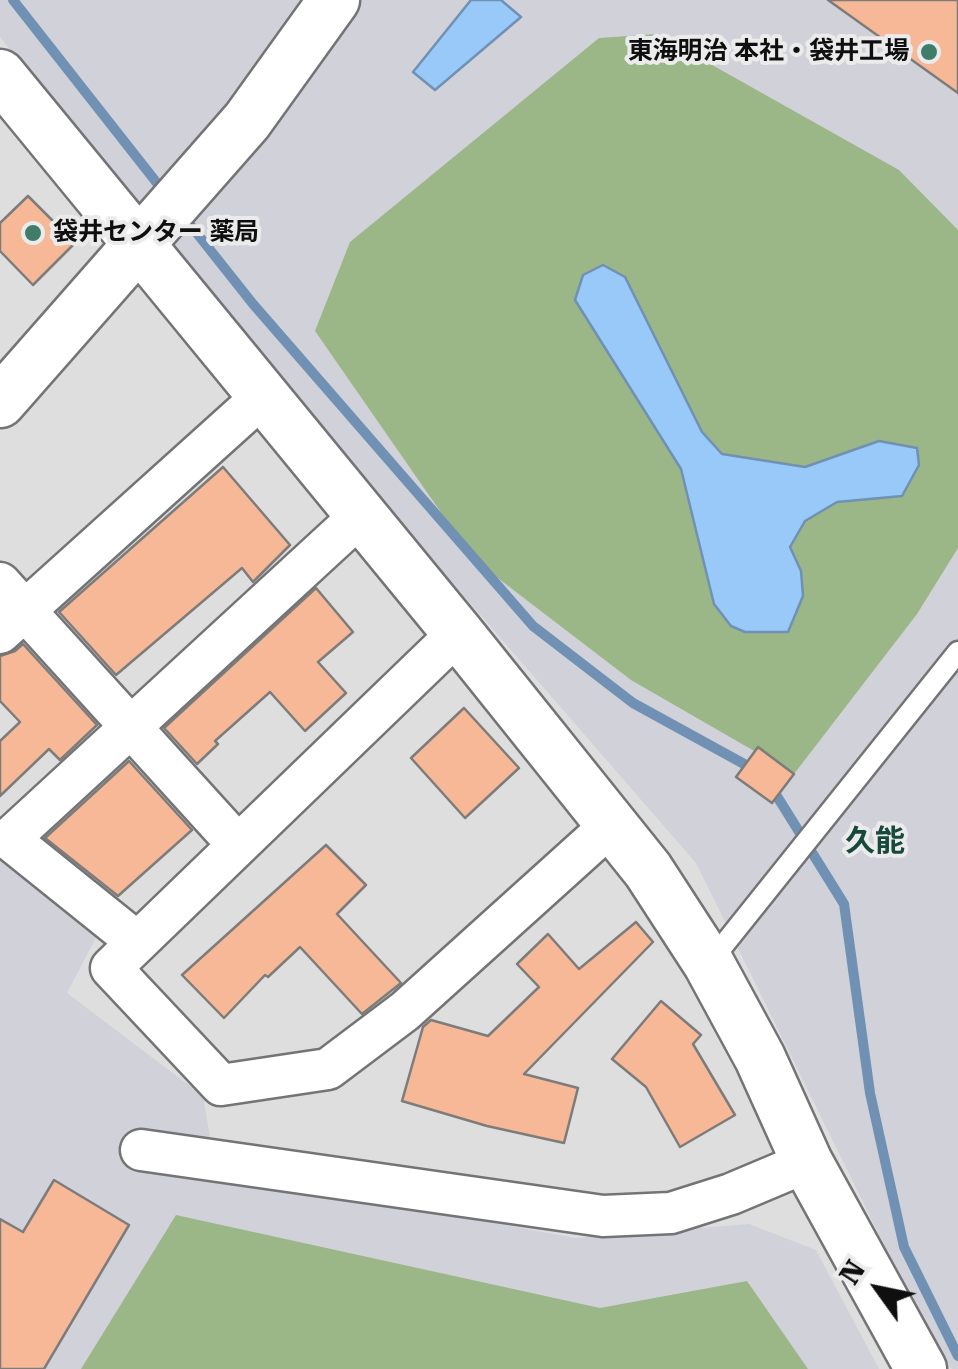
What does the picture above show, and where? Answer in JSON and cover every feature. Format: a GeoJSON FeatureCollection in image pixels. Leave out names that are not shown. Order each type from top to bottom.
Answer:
{"type":"FeatureCollection","features":[{"type":"Feature","properties":{"kind":"street"},"geometry":{"type":"LineString","coordinates":[[0,402],[247,122],[334,0]]}},
{"type":"Feature","properties":{"kind":"street"},"geometry":{"type":"LineString","coordinates":[[0,74],[648,870],[709,964],[760,1058],[807,1162],[921,1369]]}},
{"type":"Feature","properties":{"kind":"street"},"geometry":{"type":"LineString","coordinates":[[238,846],[131,728],[8,609],[263,396]]}},
{"type":"Feature","properties":{"kind":"street"},"geometry":{"type":"LineString","coordinates":[[137,942],[9,839],[361,515]]}},
{"type":"Feature","properties":{"kind":"street"},"geometry":{"type":"LineString","coordinates":[[458,633],[111,968],[221,1085],[328,1069],[405,1011],[610,826]]}},
{"type":"Feature","properties":{"kind":"street"},"geometry":{"type":"LineString","coordinates":[[141,1150],[603,1216],[671,1214],[807,1162]]}},
{"type":"Feature","properties":{"kind":"lane"},"geometry":{"type":"LineString","coordinates":[[709,964],[958,652]]}},
{"type":"Feature","properties":{"kind":"shaded area"},"geometry":{"type":"Polygon","coordinates":[[[0,0],[958,0],[958,1369],[952,1369],[927,1332],[696,863],[324,435],[141,216],[0,37],[0,0]]]}},
{"type":"Feature","properties":{"kind":"shaded area"},"geometry":{"type":"Polygon","coordinates":[[[0,857],[103,924],[67,993],[203,1096],[216,1172],[575,1238],[749,1224],[816,1250],[879,1369],[0,1369],[0,857]]]}},
{"type":"Feature","properties":{"kind":"green space"},"geometry":{"type":"Polygon","coordinates":[[[657,34],[899,170],[958,230],[958,548],[917,614],[794,774],[631,680],[486,569],[458,537],[315,331],[350,242],[599,38],[657,34]]]}},
{"type":"Feature","properties":{"kind":"green space"},"geometry":{"type":"Polygon","coordinates":[[[176,1215],[600,1308],[747,1281],[808,1369],[81,1369],[176,1215]]]}},
{"type":"Feature","properties":{"kind":"water"},"geometry":{"type":"Polygon","coordinates":[[[471,0],[501,0],[521,17],[435,90],[413,72],[471,0]]]}},
{"type":"Feature","properties":{"kind":"water"},"geometry":{"type":"Polygon","coordinates":[[[603,265],[625,277],[702,432],[722,454],[805,467],[879,441],[917,448],[919,465],[902,496],[837,502],[805,521],[790,547],[801,571],[803,596],[788,632],[745,632],[731,626],[714,604],[681,469],[575,300],[583,275],[603,265]]]}},
{"type":"Feature","properties":{"kind":"building","name":"東海明治 本社・袋井工場"},"geometry":{"type":"Polygon","coordinates":[[[828,0],[958,0],[958,93],[828,0]]]}},
{"type":"Feature","properties":{"kind":"building","name":"袋井センター 薬局"},"geometry":{"type":"Polygon","coordinates":[[[28,196],[75,243],[33,285],[0,251],[0,223],[28,196]]]}},
{"type":"Feature","properties":{"kind":"building"},"geometry":{"type":"Polygon","coordinates":[[[223,467],[290,545],[253,582],[242,568],[116,675],[59,612],[223,467]]]}},
{"type":"Feature","properties":{"kind":"building"},"geometry":{"type":"Polygon","coordinates":[[[316,588],[353,632],[318,662],[346,693],[305,731],[270,692],[215,741],[218,744],[197,764],[164,728],[316,588]]]}},
{"type":"Feature","properties":{"kind":"building"},"geometry":{"type":"Polygon","coordinates":[[[23,644],[97,725],[60,760],[49,749],[0,796],[0,741],[20,722],[0,701],[0,656],[23,644]]]}},
{"type":"Feature","properties":{"kind":"building"},"geometry":{"type":"Polygon","coordinates":[[[464,708],[519,768],[465,818],[411,758],[464,708]]]}},
{"type":"Feature","properties":{"kind":"building"},"geometry":{"type":"Polygon","coordinates":[[[758,747],[794,774],[772,803],[736,777],[758,747]]]}},
{"type":"Feature","properties":{"kind":"building"},"geometry":{"type":"Polygon","coordinates":[[[129,761],[192,830],[118,896],[45,838],[129,761]]]}},
{"type":"Feature","properties":{"kind":"building"},"geometry":{"type":"Polygon","coordinates":[[[326,845],[366,885],[337,914],[401,983],[362,1014],[300,947],[268,977],[265,975],[224,1018],[182,975],[326,845]]]}},
{"type":"Feature","properties":{"kind":"building"},"geometry":{"type":"Polygon","coordinates":[[[636,922],[653,942],[524,1074],[578,1088],[564,1143],[402,1101],[423,1027],[431,1020],[488,1036],[539,987],[517,964],[548,934],[579,969],[636,922]]]}},
{"type":"Feature","properties":{"kind":"building"},"geometry":{"type":"Polygon","coordinates":[[[661,1001],[701,1035],[693,1044],[735,1115],[680,1147],[646,1087],[612,1059],[661,1001]]]}},
{"type":"Feature","properties":{"kind":"building"},"geometry":{"type":"Polygon","coordinates":[[[54,1180],[129,1225],[44,1369],[0,1369],[0,1219],[23,1232],[54,1180]]]}},
{"type":"Feature","properties":{"kind":"waterway"},"geometry":{"type":"LineString","coordinates":[[13,0],[164,192]]}},
{"type":"Feature","properties":{"kind":"waterway"},"geometry":{"type":"LineString","coordinates":[[184,217],[253,304],[533,626],[633,703],[755,770]]}},
{"type":"Feature","properties":{"kind":"waterway"},"geometry":{"type":"LineString","coordinates":[[770,785],[844,904],[870,1093],[904,1247],[958,1356]]}},
{"type":"Feature","properties":{"kind":"place","name":"東海明治 本社・袋井工場"},"geometry":{"type":"Point","coordinates":[929,52]}},
{"type":"Feature","properties":{"kind":"place","name":"袋井センター 薬局"},"geometry":{"type":"Point","coordinates":[33,233]}},
{"type":"Feature","properties":{"kind":"district","name":"久能"},"geometry":{"type":"Point","coordinates":[875,842]}}]}
